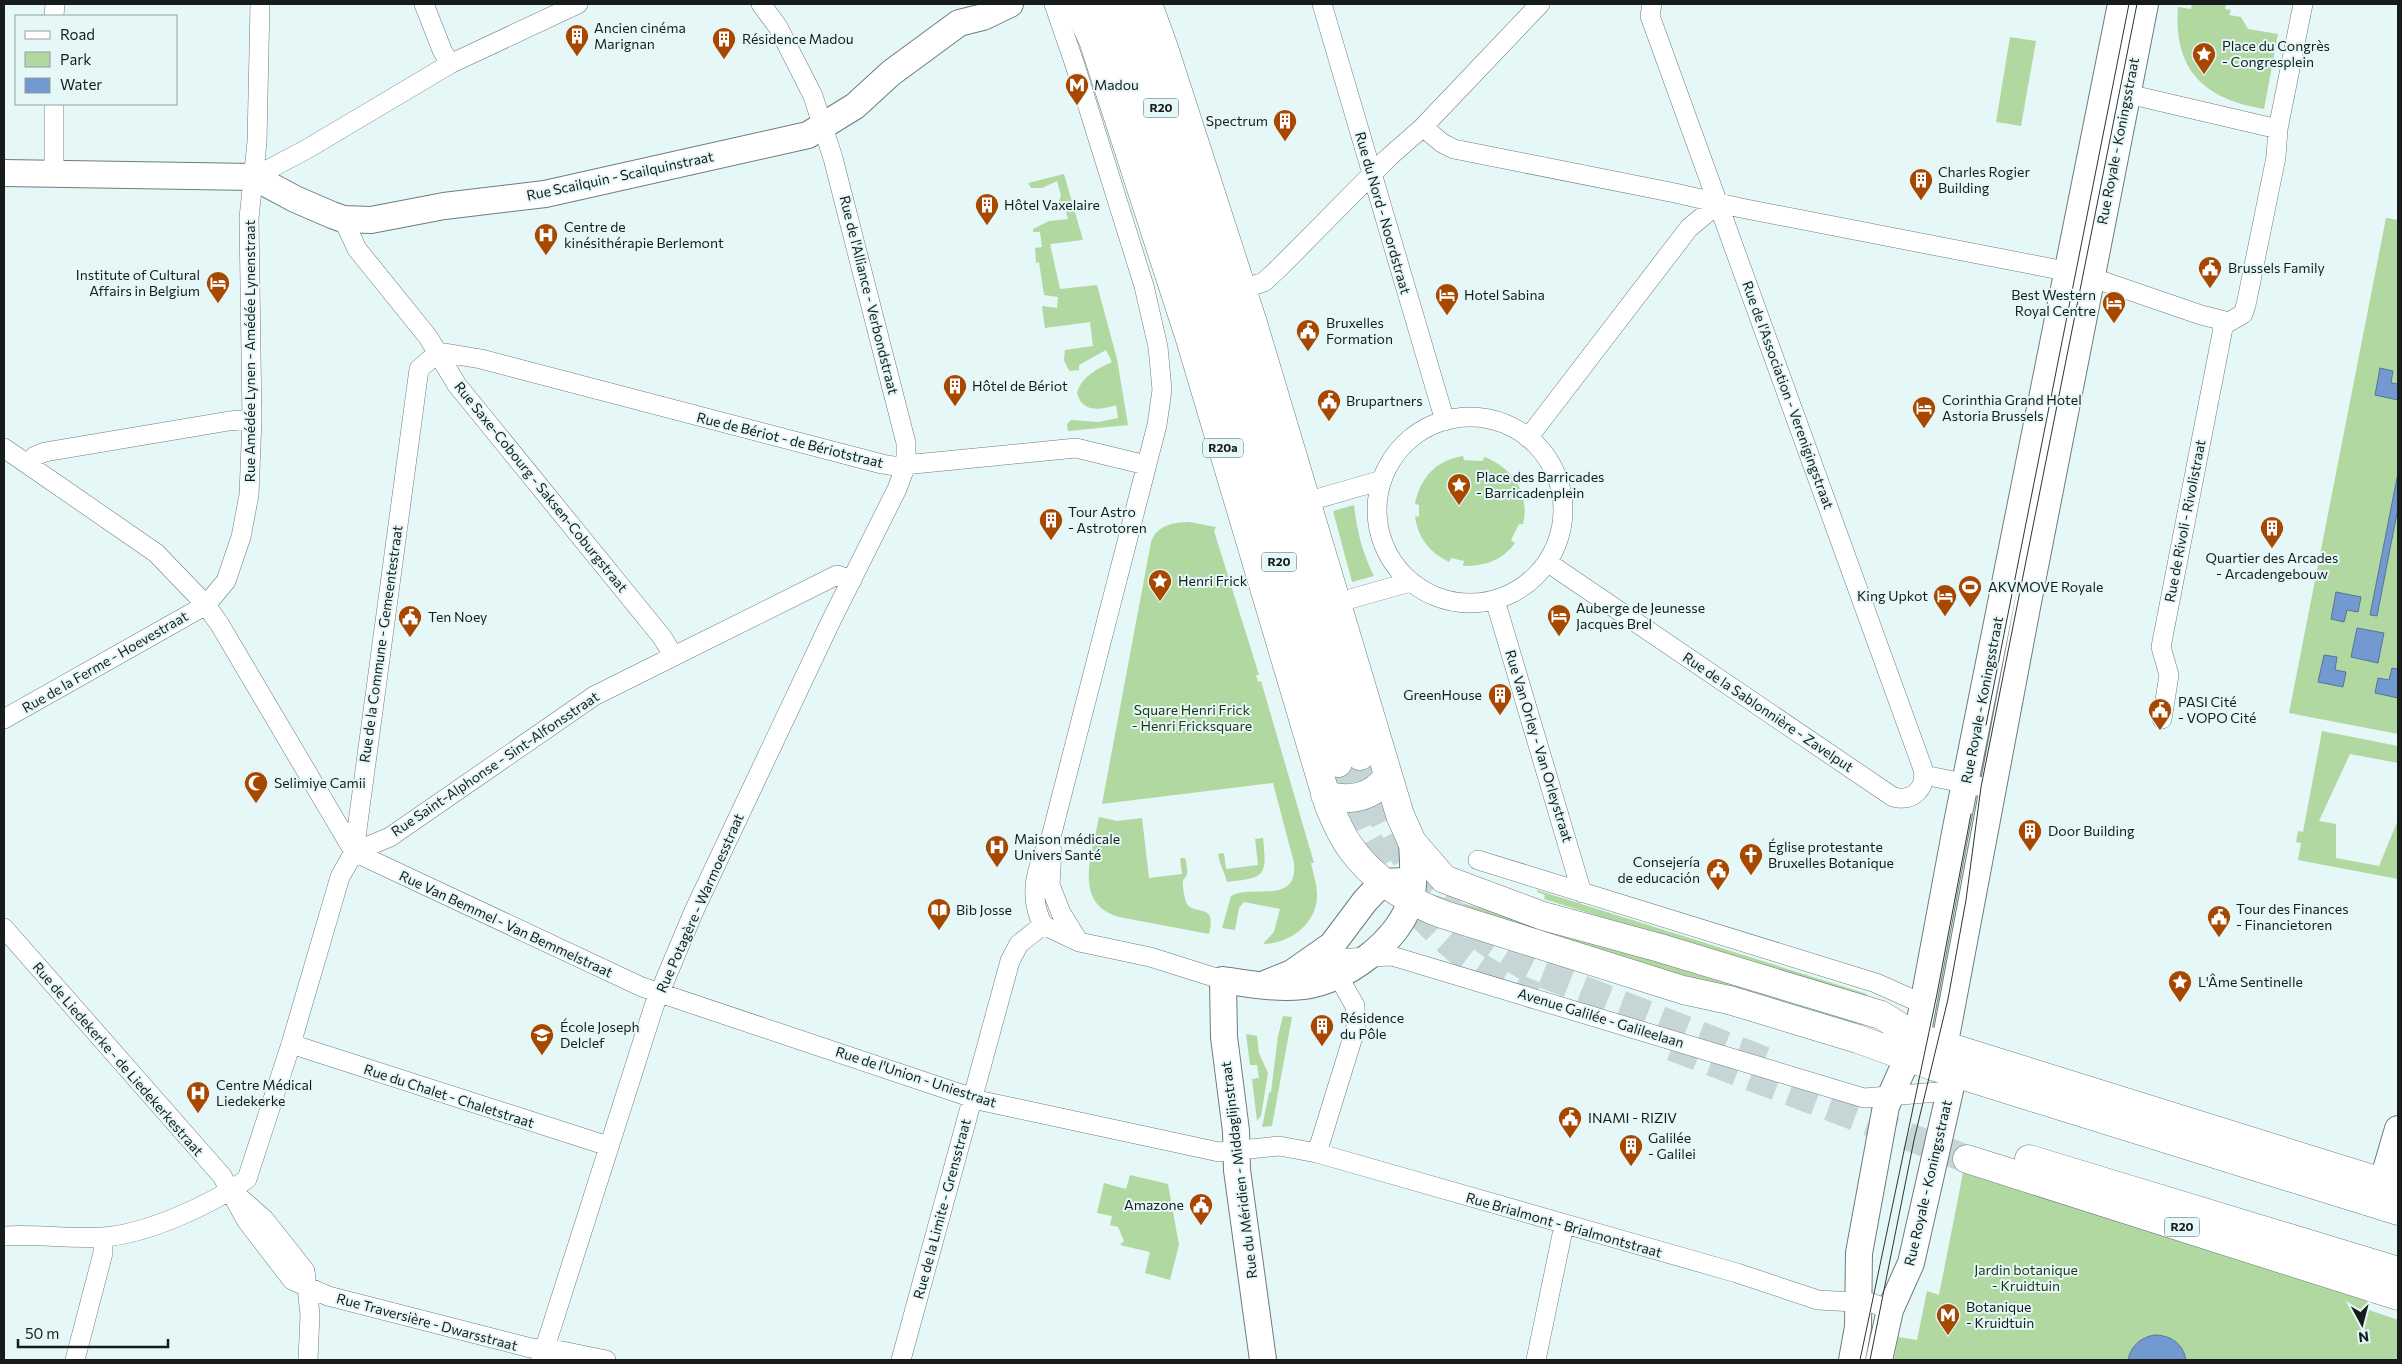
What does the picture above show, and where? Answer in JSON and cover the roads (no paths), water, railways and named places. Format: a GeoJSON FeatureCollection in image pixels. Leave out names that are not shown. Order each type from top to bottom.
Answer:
{"type":"FeatureCollection","features":[{"type":"Feature","properties":{"kind":"main road","name":"R20a"},"geometry":{"type":"LineString","coordinates":[[1076,4],[1093,40],[1190,339],[1326,796],[1340,831],[1349,847],[1364,865],[1383,882],[1412,890]]}},
{"type":"Feature","properties":{"kind":"main road","name":"R20"},"geometry":{"type":"LineString","coordinates":[[1103,4],[1349,760],[1324,644],[1247,376],[1196,212],[1127,4]]}},
{"type":"Feature","properties":{"kind":"main road"},"geometry":{"type":"LineString","coordinates":[[1148,4],[1253,323],[1400,815],[1412,842],[1444,880],[1543,916],[1660,948],[1881,1015],[1913,1048],[1952,1082],[2389,1196]]}},
{"type":"Feature","properties":{"kind":"main road"},"geometry":{"type":"LineString","coordinates":[[1158,171],[1158,239]]}},
{"type":"Feature","properties":{"kind":"main road"},"geometry":{"type":"LineString","coordinates":[[1196,212],[1230,250]]}},
{"type":"Feature","properties":{"kind":"main road"},"geometry":{"type":"LineString","coordinates":[[1247,376],[1253,323]]}},
{"type":"Feature","properties":{"kind":"main road"},"geometry":{"type":"LineString","coordinates":[[1190,339],[1219,362]]}},
{"type":"Feature","properties":{"kind":"main road"},"geometry":{"type":"LineString","coordinates":[[1326,796],[1348,800],[1359,798],[1377,789],[1388,776]]}},
{"type":"Feature","properties":{"kind":"main road"},"geometry":{"type":"LineString","coordinates":[[1412,890],[1446,915],[1683,990],[1730,1000],[1858,1039],[1913,1048],[1948,1047],[2389,1196]]}},
{"type":"Feature","properties":{"kind":"main road","name":"R20"},"geometry":{"type":"LineString","coordinates":[[2398,1271],[1968,1150],[2398,1296]]}},
{"type":"Feature","properties":{"kind":"street","name":"Rue Amédée Lynen - Amédée Lynenstraat"},"geometry":{"type":"LineString","coordinates":[[206,605],[226,581],[241,537],[249,495],[252,419],[249,226],[257,142],[260,4]]}},
{"type":"Feature","properties":{"kind":"street"},"geometry":{"type":"LineString","coordinates":[[424,4],[442,50],[450,64]]}},
{"type":"Feature","properties":{"kind":"street"},"geometry":{"type":"LineString","coordinates":[[4,173],[254,177],[450,64],[578,4]]}},
{"type":"Feature","properties":{"kind":"street","name":"Rue de l'Alliance - Verbondstraat"},"geometry":{"type":"LineString","coordinates":[[761,4],[778,27],[813,96],[834,158],[906,443],[906,465]]}},
{"type":"Feature","properties":{"kind":"street","name":"Rue Scailquin - Scailquinstraat"},"geometry":{"type":"LineString","coordinates":[[254,177],[295,199],[343,219],[370,220],[444,206],[546,194],[808,135],[855,106],[891,72],[965,14],[983,17],[1010,4]]}},
{"type":"Feature","properties":{"kind":"street"},"geometry":{"type":"LineString","coordinates":[[1054,4],[1144,286],[1158,347],[1162,390],[1157,424],[1051,837],[1041,857],[1033,896],[1038,915],[1043,925],[1079,942],[1150,956],[1223,980],[1262,985],[1302,986],[1322,982],[1369,957],[1387,940],[1405,917],[1412,890],[1412,842]]}},
{"type":"Feature","properties":{"kind":"street","name":"Rue du Nord - Noordstraat"},"geometry":{"type":"LineString","coordinates":[[1322,4],[1371,176],[1445,421]]}},
{"type":"Feature","properties":{"kind":"street"},"geometry":{"type":"LineString","coordinates":[[1242,289],[1264,282],[1423,127],[1540,4]]}},
{"type":"Feature","properties":{"kind":"street","name":"Rue Royale - Koningsstraat"},"geometry":{"type":"LineString","coordinates":[[1879,1360],[1890,1310],[1911,1263],[1952,1082],[1946,1037],[1992,789],[2092,278],[2116,91],[2121,4]]}},
{"type":"Feature","properties":{"kind":"street","name":"Rue Royale - Koningsstraat"},"geometry":{"type":"LineString","coordinates":[[1852,1360],[1858,1327],[1859,1253],[1886,1106],[1913,1048],[1915,1000],[1965,784],[2066,272],[2116,91],[2145,4]]}},
{"type":"Feature","properties":{"kind":"street"},"geometry":{"type":"LineString","coordinates":[[1423,127],[1442,143],[1454,149],[2066,272],[2092,278],[2224,323],[2236,320],[2243,314],[2246,305],[2276,157],[2278,129],[2303,4]]}},
{"type":"Feature","properties":{"kind":"street","name":"Rue de l'Association - Verenigingstraat"},"geometry":{"type":"LineString","coordinates":[[1651,10],[1924,775]]}},
{"type":"Feature","properties":{"kind":"street"},"geometry":{"type":"LineString","coordinates":[[2116,91],[2278,129]]}},
{"type":"Feature","properties":{"kind":"street"},"geometry":{"type":"LineString","coordinates":[[54,105],[54,174]]}},
{"type":"Feature","properties":{"kind":"street"},"geometry":{"type":"LineString","coordinates":[[1528,438],[1689,228],[1719,203]]}},
{"type":"Feature","properties":{"kind":"street","name":"Rue Saxe-Cobourg - Saksen-Coburgstraat"},"geometry":{"type":"LineString","coordinates":[[343,219],[357,249],[439,352],[457,385],[662,637],[673,655]]}},
{"type":"Feature","properties":{"kind":"street","name":"Rue de Rivoli - Rivolistraat"},"geometry":{"type":"LineString","coordinates":[[2162,719],[2169,674],[2161,647],[2224,323]]}},
{"type":"Feature","properties":{"kind":"street","name":"Rue de Bériot - de Bériotstraat"},"geometry":{"type":"LineString","coordinates":[[439,352],[481,359],[882,464],[906,465],[1076,448],[1146,465]]}},
{"type":"Feature","properties":{"kind":"street","name":"Rue de la Commune - Gemeentestraat"},"geometry":{"type":"LineString","coordinates":[[4,1236],[103,1237],[144,1231],[231,1191],[246,1180],[250,1172],[292,1044],[340,877],[354,852],[419,369],[439,352]]}},
{"type":"Feature","properties":{"kind":"street"},"geometry":{"type":"LineString","coordinates":[[1468,418],[1493,420],[1517,430],[1528,438],[1550,464],[1562,496],[1562,517],[1559,537],[1547,562],[1524,586],[1495,600],[1481,603],[1454,602],[1428,593],[1410,582],[1392,561],[1380,535],[1377,508],[1382,480],[1396,453],[1419,433],[1445,421],[1468,418]]}},
{"type":"Feature","properties":{"kind":"street"},"geometry":{"type":"LineString","coordinates":[[28,464],[35,456],[45,452],[229,421],[252,419]]}},
{"type":"Feature","properties":{"kind":"street"},"geometry":{"type":"LineString","coordinates":[[4,448],[156,552],[206,605],[220,625],[354,852]]}},
{"type":"Feature","properties":{"kind":"street","name":"Rue Potagère - Warmoesstraat"},"geometry":{"type":"LineString","coordinates":[[542,1355],[608,1146],[660,993],[694,911],[897,489],[906,465]]}},
{"type":"Feature","properties":{"kind":"street"},"geometry":{"type":"LineString","coordinates":[[1306,502],[1382,480]]}},
{"type":"Feature","properties":{"kind":"street","name":"Rue de la Sablonnière - Zavelput"},"geometry":{"type":"LineString","coordinates":[[1547,562],[1893,797],[1901,799],[1913,796],[1922,787],[1924,775]]}},
{"type":"Feature","properties":{"kind":"street","name":"Rue Saint-Alphonse - Sint-Alfonsstraat"},"geometry":{"type":"LineString","coordinates":[[354,852],[390,837],[594,696],[837,575],[852,580]]}},
{"type":"Feature","properties":{"kind":"street"},"geometry":{"type":"LineString","coordinates":[[1336,603],[1410,582]]}},
{"type":"Feature","properties":{"kind":"street","name":"Rue Van Orley - Van Orleystraat"},"geometry":{"type":"LineString","coordinates":[[1495,600],[1582,893]]}},
{"type":"Feature","properties":{"kind":"street","name":"Rue de la Ferme - Hoevestraat"},"geometry":{"type":"LineString","coordinates":[[4,719],[206,605]]}},
{"type":"Feature","properties":{"kind":"street"},"geometry":{"type":"LineString","coordinates":[[1924,775],[1992,789]]}},
{"type":"Feature","properties":{"kind":"street"},"geometry":{"type":"LineString","coordinates":[[1051,837],[1050,885],[1061,913],[1079,942]]}},
{"type":"Feature","properties":{"kind":"street","name":"Rue Van Bemmel - Van Bemmelstraat"},"geometry":{"type":"LineString","coordinates":[[354,852],[642,987],[660,993]]}},
{"type":"Feature","properties":{"kind":"street"},"geometry":{"type":"LineString","coordinates":[[1478,860],[1876,983],[1915,1000]]}},
{"type":"Feature","properties":{"kind":"street"},"geometry":{"type":"LineString","coordinates":[[1412,890],[1444,880]]}},
{"type":"Feature","properties":{"kind":"street"},"geometry":{"type":"LineString","coordinates":[[1262,985],[1292,973],[1332,945],[1365,901],[1383,882]]}},
{"type":"Feature","properties":{"kind":"street","name":"Rue de la Limite - Grensstraat"},"geometry":{"type":"LineString","coordinates":[[901,1360],[1010,961],[1019,944],[1043,925]]}},
{"type":"Feature","properties":{"kind":"street","name":"Rue de Liedekerke - de Liedekerkestraat"},"geometry":{"type":"LineString","coordinates":[[4,928],[222,1176],[231,1191],[264,1219],[305,1271],[310,1314],[308,1360]]}},
{"type":"Feature","properties":{"kind":"street","name":"Avenue Galilée - Galileelaan"},"geometry":{"type":"LineString","coordinates":[[1308,963],[1392,956],[1864,1098],[1892,1095]]}},
{"type":"Feature","properties":{"kind":"street"},"geometry":{"type":"LineString","coordinates":[[1317,1153],[1356,1026],[1355,1006],[1338,974]]}},
{"type":"Feature","properties":{"kind":"street","name":"Rue du Méridien - Middaglijnstraat"},"geometry":{"type":"LineString","coordinates":[[1223,980],[1224,1037],[1236,1131],[1237,1170],[1263,1360]]}},
{"type":"Feature","properties":{"kind":"street","name":"Rue de l'Union - Uniestraat"},"geometry":{"type":"LineString","coordinates":[[660,993],[973,1097],[1219,1152],[1237,1150]]}},
{"type":"Feature","properties":{"kind":"street","name":"Rue du Chalet - Chaletstraat"},"geometry":{"type":"LineString","coordinates":[[292,1044],[608,1146]]}},
{"type":"Feature","properties":{"kind":"street","name":"Rue Royale - Koningsstraat"},"geometry":{"type":"LineString","coordinates":[[1892,1095],[1952,1082]]}},
{"type":"Feature","properties":{"kind":"street"},"geometry":{"type":"LineString","coordinates":[[2389,1196],[2398,1130]]}},
{"type":"Feature","properties":{"kind":"street","name":"Rue Brialmont - Brialmontstraat"},"geometry":{"type":"LineString","coordinates":[[1237,1150],[1279,1146],[1317,1153],[1737,1273],[1818,1300],[1872,1303],[1890,1310]]}},
{"type":"Feature","properties":{"kind":"street"},"geometry":{"type":"LineString","coordinates":[[1536,1360],[1564,1225]]}},
{"type":"Feature","properties":{"kind":"street"},"geometry":{"type":"LineString","coordinates":[[75,1360],[103,1254],[103,1237]]}},
{"type":"Feature","properties":{"kind":"street","name":"Rue Traversière - Dwarsstraat"},"geometry":{"type":"LineString","coordinates":[[308,1287],[335,1298],[531,1348],[542,1355],[584,1354],[606,1360]]}},
{"type":"Feature","properties":{"kind":"water"},"geometry":{"type":"Polygon","coordinates":[[[2380,368],[2393,371],[2391,383],[2398,384],[2398,400],[2375,395],[2380,368]]]}},
{"type":"Feature","properties":{"kind":"water"},"geometry":{"type":"Polygon","coordinates":[[[2398,473],[2398,508],[2377,616],[2370,615],[2398,473]]]}},
{"type":"Feature","properties":{"kind":"water"},"geometry":{"type":"Polygon","coordinates":[[[2336,592],[2361,597],[2358,612],[2347,610],[2344,622],[2331,619],[2336,592]]]}},
{"type":"Feature","properties":{"kind":"water"},"geometry":{"type":"Polygon","coordinates":[[[2357,628],[2384,633],[2378,663],[2351,657],[2357,628]]]}},
{"type":"Feature","properties":{"kind":"water"},"geometry":{"type":"Polygon","coordinates":[[[2324,655],[2337,657],[2335,670],[2346,672],[2343,687],[2318,682],[2324,655]]]}},
{"type":"Feature","properties":{"kind":"water"},"geometry":{"type":"Polygon","coordinates":[[[2392,668],[2398,669],[2398,698],[2375,693],[2378,678],[2389,680],[2392,668]]]}},
{"type":"Feature","properties":{"kind":"water"},"geometry":{"type":"Polygon","coordinates":[[[2160,1335],[2175,1341],[2182,1349],[2186,1360],[2128,1360],[2131,1351],[2137,1343],[2144,1338],[2160,1335]]]}},
{"type":"Feature","properties":{"kind":"tunnel"},"geometry":{"type":"LineString","coordinates":[[1360,756],[1381,814],[1393,838],[1408,861],[1443,904],[1485,940],[1531,969],[1773,1064]]}},
{"type":"Feature","properties":{"kind":"tunnel"},"geometry":{"type":"LineString","coordinates":[[1338,763],[1364,832],[1400,890],[1439,934],[1461,953],[1485,970],[1536,996]]}},
{"type":"Feature","properties":{"kind":"tunnel"},"geometry":{"type":"LineString","coordinates":[[1672,1047],[1967,1159]]}},
{"type":"Feature","properties":{"kind":"tram line"},"geometry":{"type":"LineString","coordinates":[[1986,725],[2129,4]]}},
{"type":"Feature","properties":{"kind":"tram line"},"geometry":{"type":"LineString","coordinates":[[1870,1360],[1914,1140],[1948,999],[1966,900],[1981,787],[2137,4]]}},
{"type":"Feature","properties":{"kind":"tram line"},"geometry":{"type":"LineString","coordinates":[[1860,1360],[1937,994],[1971,814]]}},
{"type":"Feature","properties":{"kind":"place","name":"Ancien cinéma Marignan"},"geometry":{"type":"Point","coordinates":[577,57]}},
{"type":"Feature","properties":{"kind":"place","name":"Résidence Madou"},"geometry":{"type":"Point","coordinates":[724,60]}},
{"type":"Feature","properties":{"kind":"place","name":"Place du Congrès - Congresplein"},"geometry":{"type":"Point","coordinates":[2204,75]}},
{"type":"Feature","properties":{"kind":"place","name":"Madou"},"geometry":{"type":"Point","coordinates":[1077,106]}},
{"type":"Feature","properties":{"kind":"place","name":"Spectrum"},"geometry":{"type":"Point","coordinates":[1285,142]}},
{"type":"Feature","properties":{"kind":"place","name":"Charles Rogier Building"},"geometry":{"type":"Point","coordinates":[1921,201]}},
{"type":"Feature","properties":{"kind":"place","name":"Hôtel Vaxelaire"},"geometry":{"type":"Point","coordinates":[987,226]}},
{"type":"Feature","properties":{"kind":"place","name":"Centre de kinésithérapie Berlemont"},"geometry":{"type":"Point","coordinates":[546,256]}},
{"type":"Feature","properties":{"kind":"place","name":"Brussels Family"},"geometry":{"type":"Point","coordinates":[2210,289]}},
{"type":"Feature","properties":{"kind":"place","name":"Institute of Cultural Affairs in Belgium"},"geometry":{"type":"Point","coordinates":[218,304]}},
{"type":"Feature","properties":{"kind":"place","name":"Hotel Sabina"},"geometry":{"type":"Point","coordinates":[1447,316]}},
{"type":"Feature","properties":{"kind":"place","name":"Best Western Royal Centre"},"geometry":{"type":"Point","coordinates":[2114,324]}},
{"type":"Feature","properties":{"kind":"place","name":"Bruxelles Formation"},"geometry":{"type":"Point","coordinates":[1308,352]}},
{"type":"Feature","properties":{"kind":"place","name":"Hôtel de Bériot"},"geometry":{"type":"Point","coordinates":[955,407]}},
{"type":"Feature","properties":{"kind":"place","name":"Brupartners"},"geometry":{"type":"Point","coordinates":[1329,422]}},
{"type":"Feature","properties":{"kind":"place","name":"Corinthia Grand Hotel Astoria Brussels"},"geometry":{"type":"Point","coordinates":[1924,429]}},
{"type":"Feature","properties":{"kind":"place","name":"Place des Barricades - Barricadenplein"},"geometry":{"type":"Point","coordinates":[1459,506]}},
{"type":"Feature","properties":{"kind":"place","name":"Tour Astro - Astrotoren"},"geometry":{"type":"Point","coordinates":[1051,541]}},
{"type":"Feature","properties":{"kind":"place","name":"Quartier des Arcades - Arcadengebouw"},"geometry":{"type":"Point","coordinates":[2272,549]}},
{"type":"Feature","properties":{"kind":"place","name":"Henri Frick"},"geometry":{"type":"Point","coordinates":[1160,602]}},
{"type":"Feature","properties":{"kind":"place","name":"AKVMOVE Royale"},"geometry":{"type":"Point","coordinates":[1970,608]}},
{"type":"Feature","properties":{"kind":"place","name":"King Upkot"},"geometry":{"type":"Point","coordinates":[1945,617]}},
{"type":"Feature","properties":{"kind":"place","name":"Auberge de Jeunesse Jacques Brel"},"geometry":{"type":"Point","coordinates":[1559,637]}},
{"type":"Feature","properties":{"kind":"place","name":"Ten Noey"},"geometry":{"type":"Point","coordinates":[410,638]}},
{"type":"Feature","properties":{"kind":"place","name":"GreenHouse"},"geometry":{"type":"Point","coordinates":[1500,716]}},
{"type":"Feature","properties":{"kind":"place","name":"PASI Cité - VOPO Cité"},"geometry":{"type":"Point","coordinates":[2160,731]}},
{"type":"Feature","properties":{"kind":"place","name":"Selimiye Camii"},"geometry":{"type":"Point","coordinates":[256,804]}},
{"type":"Feature","properties":{"kind":"place","name":"Door Building"},"geometry":{"type":"Point","coordinates":[2030,852]}},
{"type":"Feature","properties":{"kind":"place","name":"Maison médicale Univers Santé"},"geometry":{"type":"Point","coordinates":[997,868]}},
{"type":"Feature","properties":{"kind":"place","name":"Église protestante Bruxelles Botanique"},"geometry":{"type":"Point","coordinates":[1751,876]}},
{"type":"Feature","properties":{"kind":"place","name":"Consejería de educación"},"geometry":{"type":"Point","coordinates":[1718,891]}},
{"type":"Feature","properties":{"kind":"place","name":"Bib Josse"},"geometry":{"type":"Point","coordinates":[939,931]}},
{"type":"Feature","properties":{"kind":"place","name":"Tour des Finances - Financietoren"},"geometry":{"type":"Point","coordinates":[2219,938]}},
{"type":"Feature","properties":{"kind":"place","name":"L'Âme Sentinelle"},"geometry":{"type":"Point","coordinates":[2180,1003]}},
{"type":"Feature","properties":{"kind":"place","name":"Résidence du Pôle"},"geometry":{"type":"Point","coordinates":[1322,1047]}},
{"type":"Feature","properties":{"kind":"place","name":"École Joseph Delclef"},"geometry":{"type":"Point","coordinates":[542,1056]}},
{"type":"Feature","properties":{"kind":"place","name":"Centre Médical Liedekerke"},"geometry":{"type":"Point","coordinates":[198,1114]}},
{"type":"Feature","properties":{"kind":"place","name":"INAMI - RIZIV"},"geometry":{"type":"Point","coordinates":[1570,1139]}},
{"type":"Feature","properties":{"kind":"place","name":"Galilée - Galilei"},"geometry":{"type":"Point","coordinates":[1631,1167]}},
{"type":"Feature","properties":{"kind":"place","name":"Amazone"},"geometry":{"type":"Point","coordinates":[1201,1226]}},
{"type":"Feature","properties":{"kind":"place","name":"Botanique - Kruidtuin"},"geometry":{"type":"Point","coordinates":[1948,1336]}},
{"type":"Feature","properties":{"kind":"park label","name":"Square Henri Frick - Henri Fricksquare"},"geometry":{"type":"Point","coordinates":[1192,718]}},
{"type":"Feature","properties":{"kind":"park label","name":"Jardin botanique - Kruidtuin"},"geometry":{"type":"Point","coordinates":[2026,1278]}}]}
